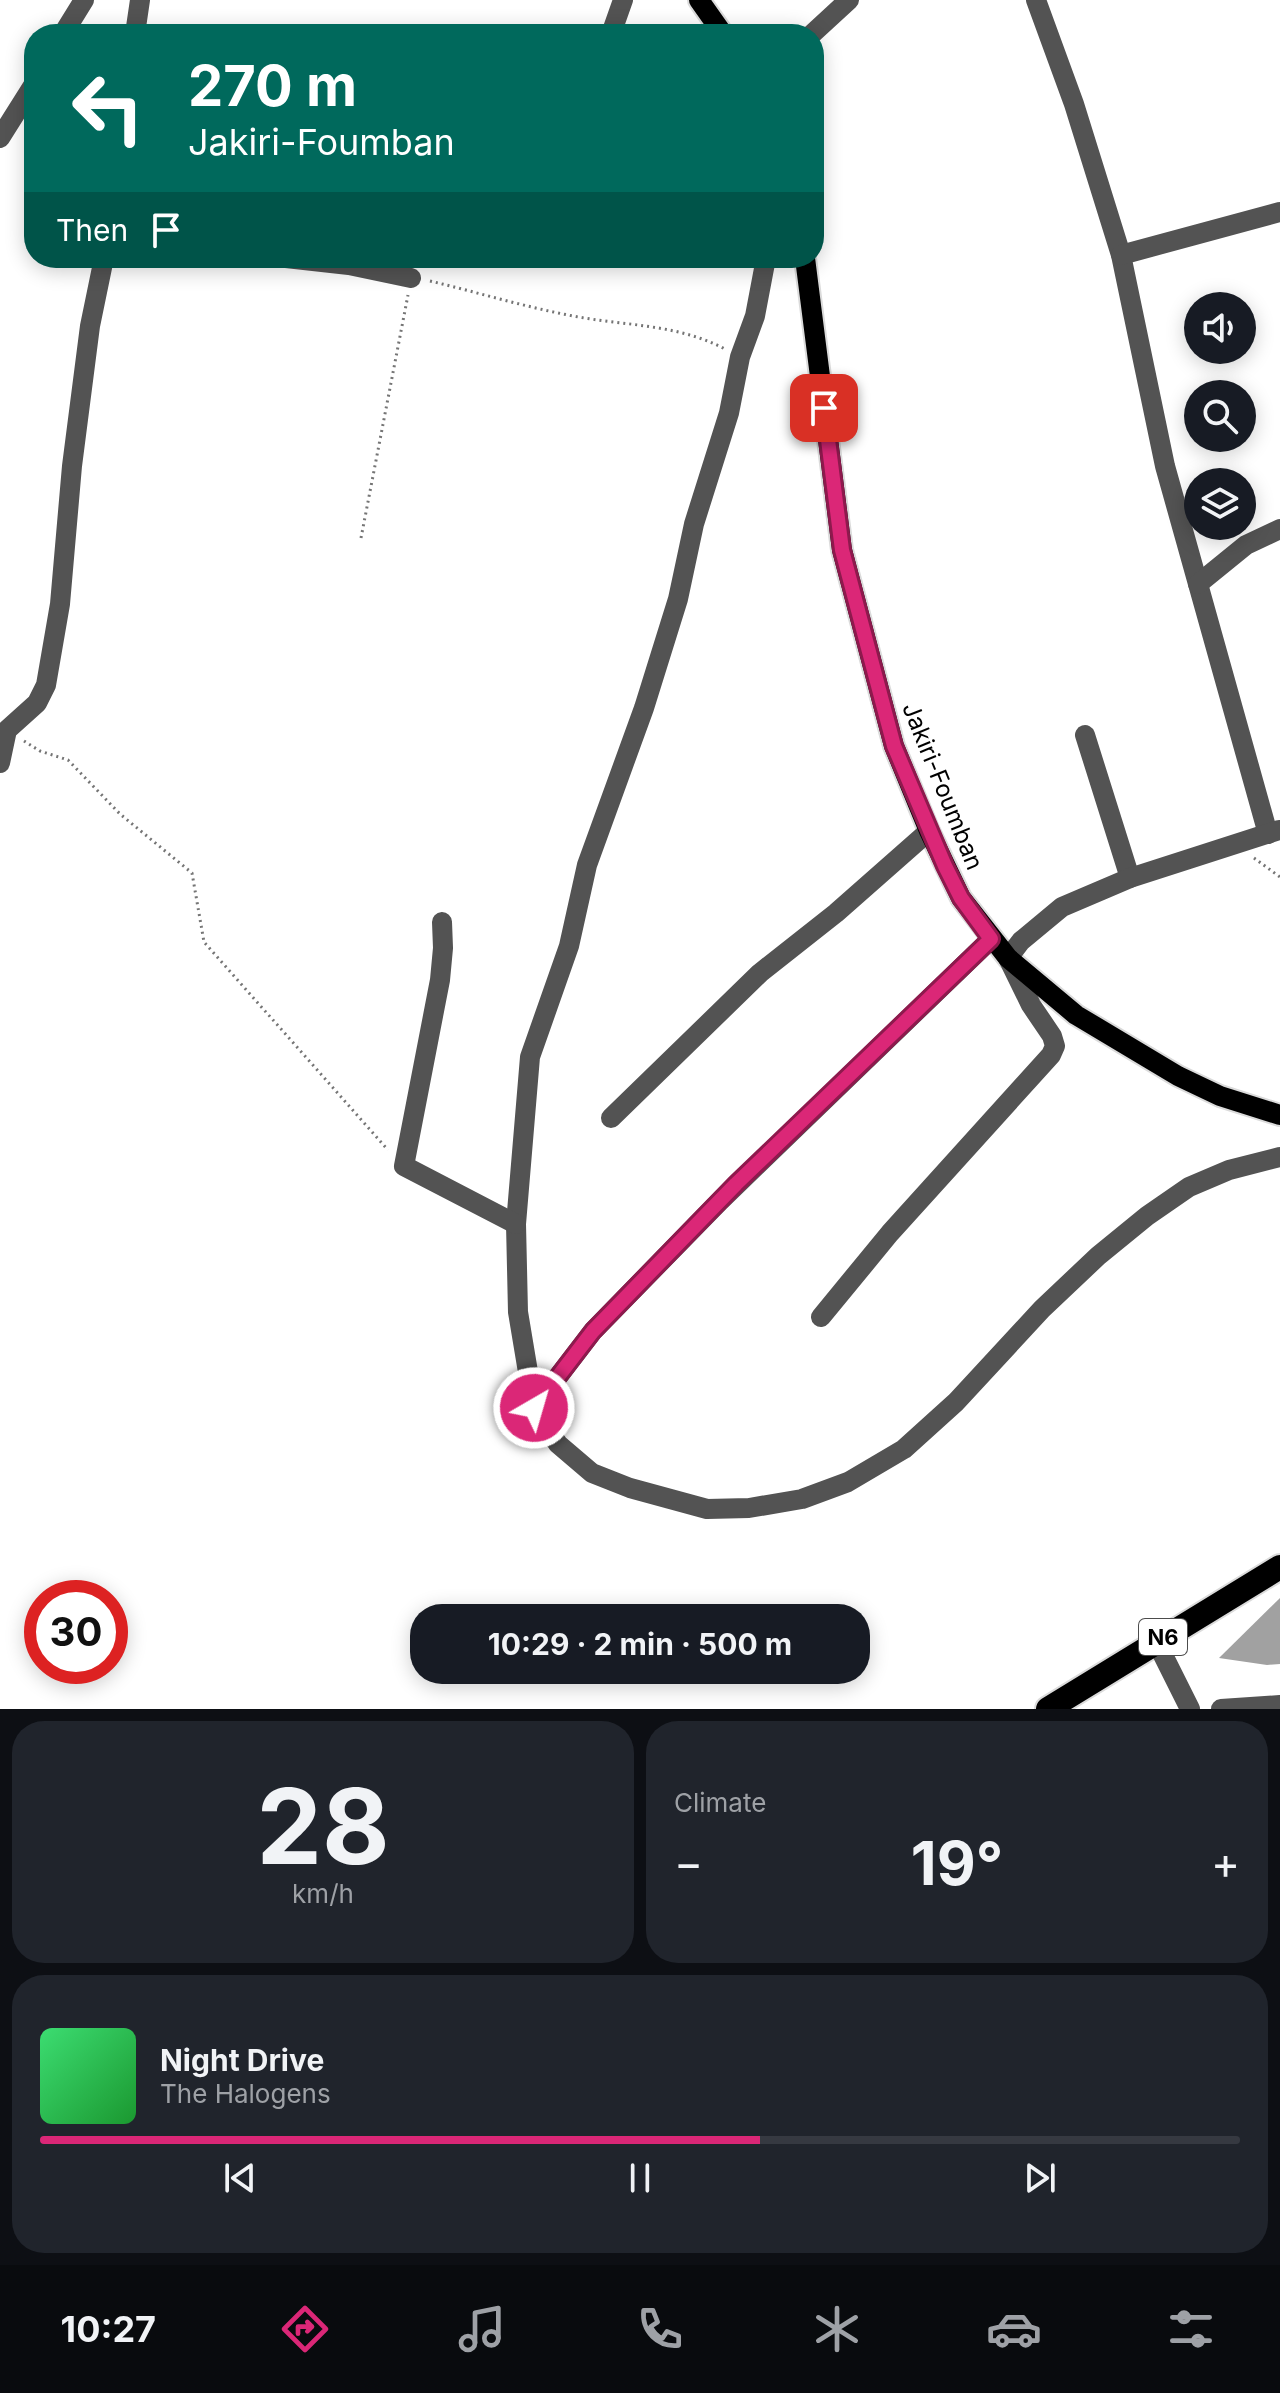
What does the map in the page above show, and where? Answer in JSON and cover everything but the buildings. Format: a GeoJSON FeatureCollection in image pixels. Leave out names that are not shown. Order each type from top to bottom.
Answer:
{"type":"FeatureCollection","features":[{"type":"Feature","properties":{"kind":"highway","name":"N6"},"geometry":{"type":"LineString","coordinates":[[1048,1709],[1280,1567]]}},
{"type":"Feature","properties":{"kind":"main road"},"geometry":{"type":"LineString","coordinates":[[699,0],[716,24]]}},
{"type":"Feature","properties":{"kind":"main road","name":"Jakiri-Foumban"},"geometry":{"type":"LineString","coordinates":[[806,268],[842,550],[894,746],[961,898],[1008,958],[1076,1015],[1125,1046],[1220,1096],[1280,1115]]}},
{"type":"Feature","properties":{"kind":"street"},"geometry":{"type":"LineString","coordinates":[[69,24],[84,0]]}},
{"type":"Feature","properties":{"kind":"street"},"geometry":{"type":"LineString","coordinates":[[136,24],[140,0]]}},
{"type":"Feature","properties":{"kind":"street"},"geometry":{"type":"LineString","coordinates":[[615,24],[623,0]]}},
{"type":"Feature","properties":{"kind":"street"},"geometry":{"type":"LineString","coordinates":[[823,24],[849,0]]}},
{"type":"Feature","properties":{"kind":"street"},"geometry":{"type":"LineString","coordinates":[[821,1317],[890,1233],[1051,1055],[1055,1046],[1052,1036],[1031,1005],[1008,958],[1021,941],[1062,907],[1130,878],[1274,832],[1165,466],[1121,255],[1074,104],[1036,0]]}},
{"type":"Feature","properties":{"kind":"street"},"geometry":{"type":"LineString","coordinates":[[0,138],[24,100]]}},
{"type":"Feature","properties":{"kind":"street"},"geometry":{"type":"LineString","coordinates":[[1121,255],[1280,212]]}},
{"type":"Feature","properties":{"kind":"street"},"geometry":{"type":"LineString","coordinates":[[0,763],[4,726],[37,703],[46,685],[60,604],[72,466],[90,326],[102,268]]}},
{"type":"Feature","properties":{"kind":"street"},"geometry":{"type":"LineString","coordinates":[[363,268],[411,278]]}},
{"type":"Feature","properties":{"kind":"street"},"geometry":{"type":"LineString","coordinates":[[764,268],[755,316],[740,357],[729,413],[694,524],[678,599],[644,708],[587,865],[569,946],[530,1057],[516,1224],[518,1312],[534,1408],[558,1444],[592,1473],[630,1488],[707,1509],[749,1508],[802,1499],[848,1482],[904,1449],[956,1402],[1042,1309],[1098,1256],[1147,1216],[1189,1187],[1229,1170],[1280,1157]]}},
{"type":"Feature","properties":{"kind":"street"},"geometry":{"type":"LineString","coordinates":[[1198,584],[1246,545],[1280,529]]}},
{"type":"Feature","properties":{"kind":"street"},"geometry":{"type":"LineString","coordinates":[[1085,735],[1130,878]]}},
{"type":"Feature","properties":{"kind":"street"},"geometry":{"type":"LineString","coordinates":[[611,1118],[760,973],[836,913],[929,831]]}},
{"type":"Feature","properties":{"kind":"street"},"geometry":{"type":"LineString","coordinates":[[442,922],[440,980],[404,1166],[516,1224]]}},
{"type":"Feature","properties":{"kind":"street"},"geometry":{"type":"LineString","coordinates":[[534,1408],[593,1331],[741,1179],[991,939]]}},
{"type":"Feature","properties":{"kind":"street"},"geometry":{"type":"LineString","coordinates":[[1156,1641],[1190,1709]]}},
{"type":"Feature","properties":{"kind":"street"},"geometry":{"type":"LineString","coordinates":[[1221,1709],[1280,1705]]}},
{"type":"Feature","properties":{"kind":"path"},"geometry":{"type":"LineString","coordinates":[[361,538],[411,278],[570,315],[702,336],[740,357]]}},
{"type":"Feature","properties":{"kind":"path"},"geometry":{"type":"LineString","coordinates":[[4,726],[40,751],[68,760],[120,814],[192,873],[204,942],[404,1166]]}},
{"type":"Feature","properties":{"kind":"path"},"geometry":{"type":"LineString","coordinates":[[1236,844],[1280,877]]}},
{"type":"Feature","properties":{"kind":"shaded area"},"geometry":{"type":"Polygon","coordinates":[[[1280,1598],[1280,1664],[1219,1658],[1280,1598]]]}},
{"type":"Feature","properties":{"kind":"route"},"geometry":{"type":"LineString","coordinates":[[534,1408],[593,1331],[736,1184],[991,939],[961,898],[894,746],[842,550],[824,408]]}}]}
